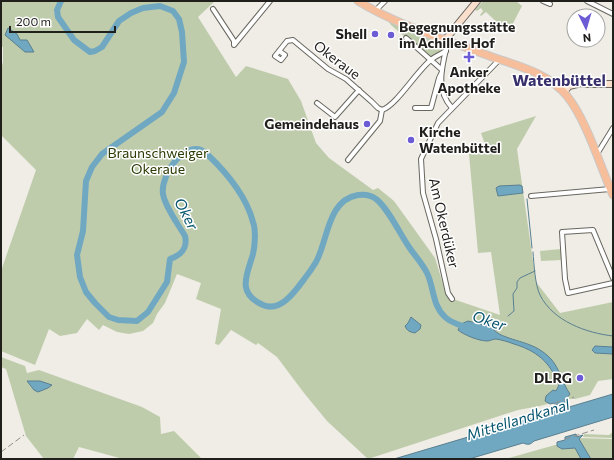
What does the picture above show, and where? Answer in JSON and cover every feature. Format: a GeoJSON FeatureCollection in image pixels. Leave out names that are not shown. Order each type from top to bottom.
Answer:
{"type":"FeatureCollection","features":[{"type":"Feature","properties":{"kind":"main road"},"geometry":{"type":"LineString","coordinates":[[358,1],[409,27],[541,74],[561,90],[578,112],[612,192]]}},
{"type":"Feature","properties":{"kind":"main road"},"geometry":{"type":"LineString","coordinates":[[446,40],[457,23],[477,1]]}},
{"type":"Feature","properties":{"kind":"main road"},"geometry":{"type":"LineString","coordinates":[[561,90],[580,83],[613,84]]}},
{"type":"Feature","properties":{"kind":"street"},"geometry":{"type":"LineString","coordinates":[[213,9],[234,41],[234,44],[270,1]]}},
{"type":"Feature","properties":{"kind":"street"},"geometry":{"type":"LineString","coordinates":[[376,11],[385,1]]}},
{"type":"Feature","properties":{"kind":"street"},"geometry":{"type":"LineString","coordinates":[[543,1],[550,4]]}},
{"type":"Feature","properties":{"kind":"street"},"geometry":{"type":"LineString","coordinates":[[587,1],[613,14]]}},
{"type":"Feature","properties":{"kind":"street"},"geometry":{"type":"LineString","coordinates":[[406,38],[442,70],[441,88],[448,104],[452,108]]}},
{"type":"Feature","properties":{"kind":"street","name":"Okeraue"},"geometry":{"type":"LineString","coordinates":[[279,51],[287,41],[293,40],[328,69],[346,79],[382,110]]}},
{"type":"Feature","properties":{"kind":"street"},"geometry":{"type":"LineString","coordinates":[[415,108],[431,108],[446,52],[446,40]]}},
{"type":"Feature","properties":{"kind":"street"},"geometry":{"type":"LineString","coordinates":[[348,160],[380,121],[382,110],[395,100],[431,59],[446,52]]}},
{"type":"Feature","properties":{"kind":"street","name":"Am Okerdüker"},"geometry":{"type":"LineString","coordinates":[[452,299],[448,293],[436,239],[422,188],[421,164],[423,153],[438,122],[499,60]]}},
{"type":"Feature","properties":{"kind":"street"},"geometry":{"type":"LineString","coordinates":[[317,103],[334,117],[359,90]]}},
{"type":"Feature","properties":{"kind":"street"},"geometry":{"type":"LineString","coordinates":[[596,155],[613,128]]}},
{"type":"Feature","properties":{"kind":"street"},"geometry":{"type":"LineString","coordinates":[[531,196],[612,192]]}},
{"type":"Feature","properties":{"kind":"street"},"geometry":{"type":"LineString","coordinates":[[612,276],[593,230],[562,232],[565,279],[568,293],[613,283]]}},
{"type":"Feature","properties":{"kind":"green space","name":"Braunschweiger Okeraue"},"geometry":{"type":"Polygon","coordinates":[[[1,1],[215,1],[198,17],[236,77],[246,66],[288,79],[301,101],[316,143],[329,158],[373,190],[378,188],[394,201],[435,258],[447,297],[500,315],[491,252],[478,253],[469,154],[487,150],[481,133],[536,116],[517,149],[536,282],[560,313],[613,302],[613,347],[595,346],[595,353],[613,354],[613,379],[598,381],[590,395],[518,410],[368,459],[327,421],[277,357],[258,343],[256,345],[231,330],[219,345],[215,344],[221,309],[196,299],[201,283],[177,274],[165,303],[157,314],[153,323],[143,331],[129,334],[117,332],[103,325],[99,330],[87,319],[77,333],[60,336],[49,329],[35,365],[1,351],[1,271],[36,170],[1,135],[1,69],[3,62],[3,47],[1,46],[1,1]]]}},
{"type":"Feature","properties":{"kind":"green space"},"geometry":{"type":"Polygon","coordinates":[[[483,1],[516,1],[522,6],[509,31],[504,29],[486,12],[481,16],[480,15],[483,11],[481,8],[477,11],[475,10],[483,1]]]}},
{"type":"Feature","properties":{"kind":"green space"},"geometry":{"type":"Polygon","coordinates":[[[383,14],[448,41],[446,51],[431,59],[391,25],[383,14]]]}},
{"type":"Feature","properties":{"kind":"green space"},"geometry":{"type":"Polygon","coordinates":[[[561,249],[562,260],[541,261],[540,251],[561,249]]]}},
{"type":"Feature","properties":{"kind":"green space"},"geometry":{"type":"Polygon","coordinates":[[[1,357],[25,366],[27,373],[39,370],[142,407],[160,417],[161,434],[174,431],[202,459],[123,459],[79,447],[73,459],[44,459],[26,436],[6,369],[1,367],[1,357]]]}},
{"type":"Feature","properties":{"kind":"green space"},"geometry":{"type":"Polygon","coordinates":[[[613,432],[613,438],[583,437],[584,434],[609,435],[613,432]]]}},
{"type":"Feature","properties":{"kind":"green space"},"geometry":{"type":"Polygon","coordinates":[[[580,438],[613,439],[613,459],[505,459],[580,438]]]}},
{"type":"Feature","properties":{"kind":"water"},"geometry":{"type":"Polygon","coordinates":[[[8,28],[17,34],[20,40],[27,40],[34,52],[25,52],[5,35],[8,28]]]}},
{"type":"Feature","properties":{"kind":"water"},"geometry":{"type":"Polygon","coordinates":[[[499,186],[522,186],[523,193],[498,196],[496,188],[499,186]]]}},
{"type":"Feature","properties":{"kind":"water"},"geometry":{"type":"Polygon","coordinates":[[[411,317],[421,325],[420,329],[415,333],[409,331],[405,326],[411,317]]]}},
{"type":"Feature","properties":{"kind":"water"},"geometry":{"type":"Polygon","coordinates":[[[468,321],[492,328],[499,334],[533,346],[545,353],[554,363],[570,394],[565,400],[566,402],[555,405],[554,403],[550,404],[545,401],[546,396],[553,390],[556,391],[559,385],[551,370],[542,358],[529,350],[510,343],[496,339],[487,341],[480,340],[468,336],[458,330],[461,324],[468,321]]]}},
{"type":"Feature","properties":{"kind":"water"},"geometry":{"type":"Polygon","coordinates":[[[595,346],[613,347],[613,354],[595,353],[592,350],[595,346]]]}},
{"type":"Feature","properties":{"kind":"water"},"geometry":{"type":"Polygon","coordinates":[[[27,381],[40,381],[52,385],[38,392],[34,390],[27,381]]]}},
{"type":"Feature","properties":{"kind":"water"},"geometry":{"type":"Polygon","coordinates":[[[613,394],[613,417],[534,441],[530,444],[523,443],[469,459],[394,459],[613,394]]]}},
{"type":"Feature","properties":{"kind":"water"},"geometry":{"type":"Polygon","coordinates":[[[576,434],[577,437],[583,435],[579,439],[591,459],[581,459],[575,448],[562,449],[557,446],[557,442],[565,440],[565,437],[576,434]]]}},
{"type":"Feature","properties":{"kind":"waterway","name":"Oker"},"geometry":{"type":"LineString","coordinates":[[61,1],[57,10],[58,17],[74,40],[90,52],[102,47],[119,21],[131,13],[143,8],[160,6],[173,11],[179,19],[182,32],[184,62],[174,93],[162,112],[102,154],[92,167],[86,181],[83,231],[77,255],[80,277],[86,292],[109,317],[118,320],[137,321],[148,312],[167,282],[170,259],[183,251],[186,241],[185,236],[166,204],[163,194],[163,186],[170,168],[176,160],[183,153],[199,149],[207,154],[228,176],[240,193],[250,212],[254,225],[255,242],[246,276],[246,289],[249,295],[255,300],[270,307],[282,303],[293,294],[316,262],[334,213],[348,198],[358,195],[365,195],[374,198],[385,208],[409,247],[423,266],[429,278],[435,301],[441,312],[450,321],[468,328]]}},
{"type":"Feature","properties":{"kind":"waterway"},"geometry":{"type":"LineString","coordinates":[[527,199],[532,248]]}},
{"type":"Feature","properties":{"kind":"waterway"},"geometry":{"type":"LineString","coordinates":[[533,252],[538,291],[553,312],[562,319],[581,329],[613,336]]}},
{"type":"Feature","properties":{"kind":"waterway"},"geometry":{"type":"LineString","coordinates":[[508,316],[514,311],[513,294],[517,288],[517,282],[520,278],[535,271]]}},
{"type":"Feature","properties":{"kind":"railway"},"geometry":{"type":"LineString","coordinates":[[555,403],[574,397]]}},
{"type":"Feature","properties":{"kind":"railway"},"geometry":{"type":"LineString","coordinates":[[565,439],[594,430]]}},
{"type":"Feature","properties":{"kind":"railway"},"geometry":{"type":"LineString","coordinates":[[1,452],[24,435]]}},
{"type":"Feature","properties":{"kind":"place","name":"Shell"},"geometry":{"type":"Point","coordinates":[375,34]}},
{"type":"Feature","properties":{"kind":"place","name":"Begegnungsstätte im Achilles Hof"},"geometry":{"type":"Point","coordinates":[391,35]}},
{"type":"Feature","properties":{"kind":"place","name":"Anker Apotheke"},"geometry":{"type":"Point","coordinates":[469,57]}},
{"type":"Feature","properties":{"kind":"place","name":"Gemeindehaus"},"geometry":{"type":"Point","coordinates":[367,124]}},
{"type":"Feature","properties":{"kind":"place","name":"Kirche Watenbüttel"},"geometry":{"type":"Point","coordinates":[411,140]}},
{"type":"Feature","properties":{"kind":"place","name":"DLRG"},"geometry":{"type":"Point","coordinates":[580,378]}},
{"type":"Feature","properties":{"kind":"district","name":"Watenbüttel"},"geometry":{"type":"Point","coordinates":[559,80]}},
{"type":"Feature","properties":{"kind":"water label","name":"Mittellandkanal"},"geometry":{"type":"Point","coordinates":[518,420]}}]}
